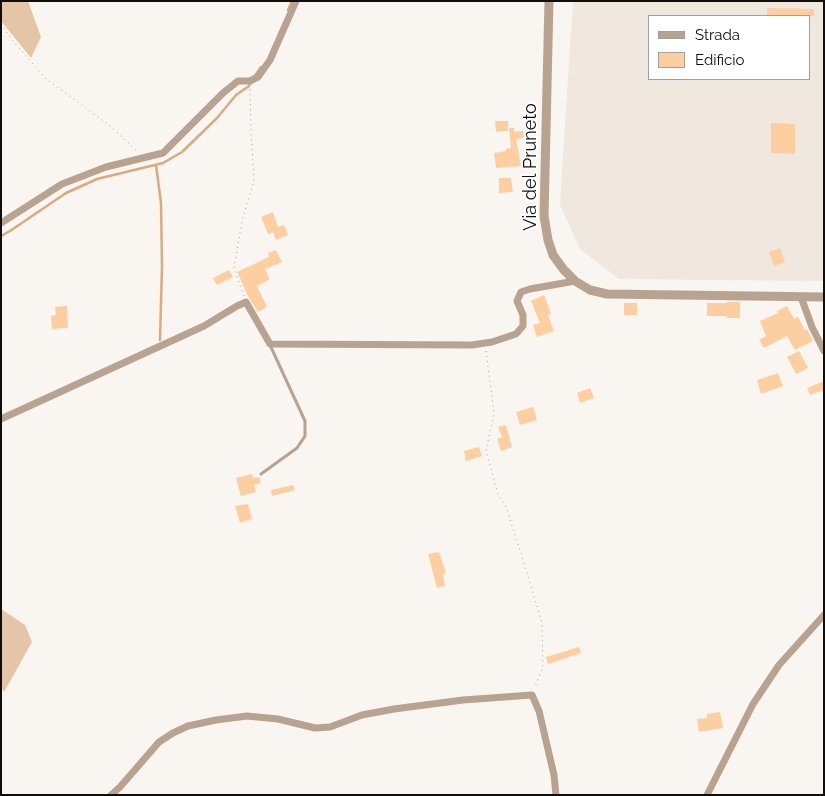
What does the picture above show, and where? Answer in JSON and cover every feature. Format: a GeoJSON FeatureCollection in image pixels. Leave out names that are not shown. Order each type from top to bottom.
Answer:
{"type":"FeatureCollection","features":[{"type":"Feature","properties":{"kind":"street"},"geometry":{"type":"LineString","coordinates":[[1,223],[62,184],[106,167],[163,153],[223,93],[238,81],[258,77],[270,60],[296,1]]}},
{"type":"Feature","properties":{"kind":"street","name":"Via del Pruneto"},"geometry":{"type":"LineString","coordinates":[[549,1],[544,216],[553,255],[564,270],[575,281],[590,290],[607,294],[824,297]]}},
{"type":"Feature","properties":{"kind":"street"},"geometry":{"type":"LineString","coordinates":[[1,420],[204,326],[246,302],[270,344],[472,344],[492,342],[516,334],[523,326],[523,316],[517,301],[520,292],[575,281]]}},
{"type":"Feature","properties":{"kind":"street"},"geometry":{"type":"LineString","coordinates":[[801,296],[812,327],[824,351]]}},
{"type":"Feature","properties":{"kind":"street"},"geometry":{"type":"LineString","coordinates":[[707,795],[753,704],[780,665],[824,615]]}},
{"type":"Feature","properties":{"kind":"street"},"geometry":{"type":"LineString","coordinates":[[111,795],[159,742],[188,726],[247,716],[278,719],[315,728],[330,727],[362,715],[394,709],[463,700],[532,695],[539,711],[554,775],[556,795]]}},
{"type":"Feature","properties":{"kind":"lane"},"geometry":{"type":"LineString","coordinates":[[261,474],[297,448],[305,436],[305,421],[270,344]]}},
{"type":"Feature","properties":{"kind":"path"},"geometry":{"type":"LineString","coordinates":[[1,24],[12,40],[45,78],[110,126],[144,158]]}},
{"type":"Feature","properties":{"kind":"path"},"geometry":{"type":"LineString","coordinates":[[246,302],[234,268],[242,221],[254,181],[250,80]]}},
{"type":"Feature","properties":{"kind":"path"},"geometry":{"type":"LineString","coordinates":[[484,343],[494,413],[486,451],[498,494],[506,507],[542,623],[543,667],[532,695]]}},
{"type":"Feature","properties":{"kind":"shaded area"},"geometry":{"type":"Polygon","coordinates":[[[1,1],[28,1],[41,37],[31,58],[1,21],[1,1]]]}},
{"type":"Feature","properties":{"kind":"shaded area"},"geometry":{"type":"Polygon","coordinates":[[[573,1],[824,1],[824,281],[619,279],[580,249],[560,205],[573,1]]]}},
{"type":"Feature","properties":{"kind":"shaded area"},"geometry":{"type":"Polygon","coordinates":[[[1,609],[25,625],[32,642],[4,692],[1,687],[1,609]]]}},
{"type":"Feature","properties":{"kind":"building"},"geometry":{"type":"Polygon","coordinates":[[[767,8],[814,9],[814,16],[767,15],[767,8]]]}},
{"type":"Feature","properties":{"kind":"building"},"geometry":{"type":"Polygon","coordinates":[[[495,121],[508,121],[508,131],[496,132],[495,121]]]}},
{"type":"Feature","properties":{"kind":"building"},"geometry":{"type":"Polygon","coordinates":[[[771,123],[795,124],[795,154],[771,153],[771,123]]]}},
{"type":"Feature","properties":{"kind":"building"},"geometry":{"type":"Polygon","coordinates":[[[509,128],[514,128],[514,132],[523,131],[524,138],[516,139],[521,166],[496,168],[494,153],[511,148],[509,128]]]}},
{"type":"Feature","properties":{"kind":"building"},"geometry":{"type":"Polygon","coordinates":[[[499,178],[511,178],[513,192],[499,193],[499,178]]]}},
{"type":"Feature","properties":{"kind":"building"},"geometry":{"type":"Polygon","coordinates":[[[273,212],[278,227],[284,225],[288,235],[276,240],[273,232],[268,234],[261,217],[273,212]]]}},
{"type":"Feature","properties":{"kind":"building"},"geometry":{"type":"Polygon","coordinates":[[[780,248],[785,262],[774,266],[769,252],[780,248]]]}},
{"type":"Feature","properties":{"kind":"building"},"geometry":{"type":"Polygon","coordinates":[[[276,250],[282,262],[265,269],[270,279],[257,286],[267,307],[258,312],[237,272],[269,257],[268,253],[276,250]]]}},
{"type":"Feature","properties":{"kind":"building"},"geometry":{"type":"Polygon","coordinates":[[[229,270],[233,277],[217,285],[213,278],[229,270]]]}},
{"type":"Feature","properties":{"kind":"building"},"geometry":{"type":"Polygon","coordinates":[[[544,295],[551,314],[548,315],[554,331],[537,337],[533,325],[540,323],[531,301],[544,295]]]}},
{"type":"Feature","properties":{"kind":"building"},"geometry":{"type":"Polygon","coordinates":[[[740,302],[740,318],[707,316],[707,303],[740,302]]]}},
{"type":"Feature","properties":{"kind":"building"},"geometry":{"type":"Polygon","coordinates":[[[624,303],[637,303],[637,315],[624,315],[624,303]]]}},
{"type":"Feature","properties":{"kind":"building"},"geometry":{"type":"Polygon","coordinates":[[[67,306],[68,328],[52,329],[51,316],[56,315],[55,307],[67,306]]]}},
{"type":"Feature","properties":{"kind":"building"},"geometry":{"type":"Polygon","coordinates":[[[787,306],[794,319],[798,317],[805,330],[807,329],[813,341],[795,350],[787,336],[764,348],[759,340],[766,336],[760,321],[778,313],[777,311],[787,306]]]}},
{"type":"Feature","properties":{"kind":"building"},"geometry":{"type":"Polygon","coordinates":[[[799,351],[808,368],[796,374],[787,357],[799,351]]]}},
{"type":"Feature","properties":{"kind":"building"},"geometry":{"type":"Polygon","coordinates":[[[778,373],[783,386],[761,394],[757,380],[778,373]]]}},
{"type":"Feature","properties":{"kind":"building"},"geometry":{"type":"Polygon","coordinates":[[[824,381],[824,390],[810,395],[807,388],[824,381]]]}},
{"type":"Feature","properties":{"kind":"building"},"geometry":{"type":"Polygon","coordinates":[[[590,388],[594,398],[580,403],[577,393],[590,388]]]}},
{"type":"Feature","properties":{"kind":"building"},"geometry":{"type":"Polygon","coordinates":[[[533,407],[537,420],[520,425],[516,412],[533,407]]]}},
{"type":"Feature","properties":{"kind":"building"},"geometry":{"type":"Polygon","coordinates":[[[506,425],[512,447],[501,451],[497,439],[502,437],[498,427],[506,425]]]}},
{"type":"Feature","properties":{"kind":"building"},"geometry":{"type":"Polygon","coordinates":[[[479,447],[482,456],[466,461],[464,451],[479,447]]]}},
{"type":"Feature","properties":{"kind":"building"},"geometry":{"type":"Polygon","coordinates":[[[252,474],[253,478],[259,477],[261,483],[254,485],[256,492],[241,496],[236,478],[252,474]]]}},
{"type":"Feature","properties":{"kind":"building"},"geometry":{"type":"Polygon","coordinates":[[[293,485],[295,490],[272,496],[271,490],[293,485]]]}},
{"type":"Feature","properties":{"kind":"building"},"geometry":{"type":"Polygon","coordinates":[[[248,504],[252,519],[240,523],[235,506],[248,504]]]}},
{"type":"Feature","properties":{"kind":"building"},"geometry":{"type":"Polygon","coordinates":[[[439,552],[446,573],[443,574],[445,586],[437,588],[428,554],[439,552]]]}},
{"type":"Feature","properties":{"kind":"building"},"geometry":{"type":"Polygon","coordinates":[[[579,647],[581,653],[548,664],[546,657],[579,647]]]}},
{"type":"Feature","properties":{"kind":"building"},"geometry":{"type":"Polygon","coordinates":[[[720,712],[723,728],[699,732],[697,719],[707,718],[707,714],[720,712]]]}},
{"type":"Feature","properties":{"kind":"waterway"},"geometry":{"type":"LineString","coordinates":[[288,10],[292,1]]}},
{"type":"Feature","properties":{"kind":"waterway"},"geometry":{"type":"LineString","coordinates":[[254,77],[261,67]]}},
{"type":"Feature","properties":{"kind":"waterway"},"geometry":{"type":"LineString","coordinates":[[1,236],[66,193],[97,179],[163,163],[182,152],[217,118],[236,95],[249,86],[251,81]]}},
{"type":"Feature","properties":{"kind":"waterway"},"geometry":{"type":"LineString","coordinates":[[156,165],[161,203],[160,340]]}}]}
